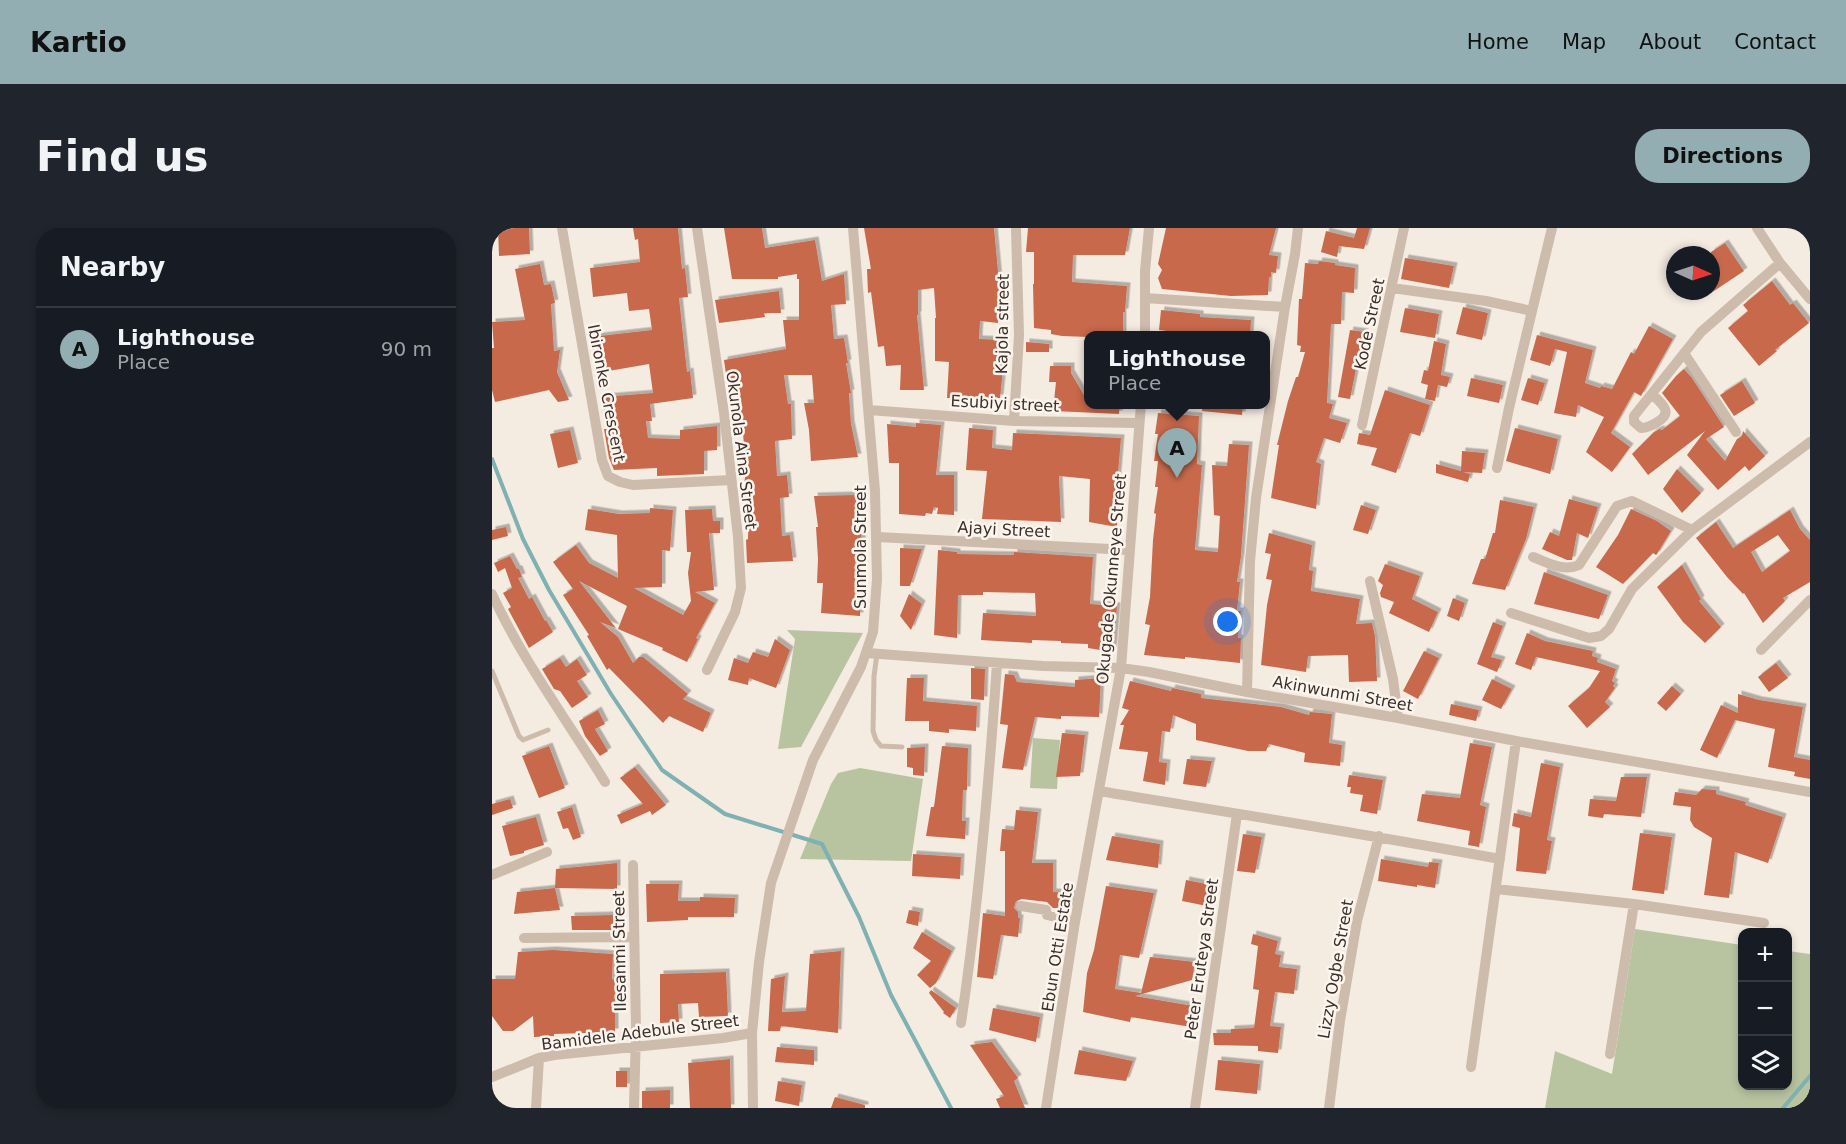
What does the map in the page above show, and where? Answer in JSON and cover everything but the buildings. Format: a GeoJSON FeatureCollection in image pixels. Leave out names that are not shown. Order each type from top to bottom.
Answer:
{"type":"FeatureCollection","features":[{"type":"Feature","properties":{"kind":"street","name":"Ibironke Crescent"},"geometry":{"type":"LineString","coordinates":[[562,228],[602,460],[608,476],[633,485],[732,480]]}},
{"type":"Feature","properties":{"kind":"street","name":"Okunola Aina Street"},"geometry":{"type":"LineString","coordinates":[[697,228],[724,413],[738,537],[741,588],[735,612],[707,670]]}},
{"type":"Feature","properties":{"kind":"street","name":"Sunmola Street"},"geometry":{"type":"LineString","coordinates":[[771,883],[813,760],[861,667],[872,653],[877,537],[875,491],[853,228]]}},
{"type":"Feature","properties":{"kind":"street","name":"Kajola street"},"geometry":{"type":"LineString","coordinates":[[1014,421],[1019,335],[1016,228]]}},
{"type":"Feature","properties":{"kind":"street"},"geometry":{"type":"LineString","coordinates":[[1144,331],[1145,271],[1149,228]]}},
{"type":"Feature","properties":{"kind":"street"},"geometry":{"type":"LineString","coordinates":[[1270,408],[1285,307],[1296,255],[1298,228]]}},
{"type":"Feature","properties":{"kind":"street","name":"Kode Street"},"geometry":{"type":"LineString","coordinates":[[1362,425],[1404,228]]}},
{"type":"Feature","properties":{"kind":"street"},"geometry":{"type":"LineString","coordinates":[[1497,468],[1551,228]]}},
{"type":"Feature","properties":{"kind":"street"},"geometry":{"type":"LineString","coordinates":[[1757,228],[1780,263],[1810,299]]}},
{"type":"Feature","properties":{"kind":"street"},"geometry":{"type":"LineString","coordinates":[[1652,394],[1701,332],[1780,263]]}},
{"type":"Feature","properties":{"kind":"street"},"geometry":{"type":"LineString","coordinates":[[1392,288],[1486,301],[1532,311]]}},
{"type":"Feature","properties":{"kind":"street"},"geometry":{"type":"LineString","coordinates":[[1145,298],[1285,307]]}},
{"type":"Feature","properties":{"kind":"street"},"geometry":{"type":"LineString","coordinates":[[1684,353],[1736,432]]}},
{"type":"Feature","properties":{"kind":"street","name":"Okugade Okunneye Street"},"geometry":{"type":"LineString","coordinates":[[1099,791],[1121,668],[1141,409]]}},
{"type":"Feature","properties":{"kind":"street"},"geometry":{"type":"LineString","coordinates":[[1247,692],[1250,561],[1270,409]]}},
{"type":"Feature","properties":{"kind":"street","name":"Esubiyi street"},"geometry":{"type":"LineString","coordinates":[[869,410],[1014,421],[1139,423]]}},
{"type":"Feature","properties":{"kind":"street"},"geometry":{"type":"LineString","coordinates":[[1511,613],[1589,638],[1601,636],[1609,629],[1632,589],[1692,530],[1810,442]]}},
{"type":"Feature","properties":{"kind":"street"},"geometry":{"type":"LineString","coordinates":[[1533,557],[1564,568],[1571,569],[1579,565],[1617,506],[1626,502],[1632,501],[1692,530]]}},
{"type":"Feature","properties":{"kind":"street","name":"Ajayi Street"},"geometry":{"type":"LineString","coordinates":[[877,537],[1131,550]]}},
{"type":"Feature","properties":{"kind":"street"},"geometry":{"type":"LineString","coordinates":[[1370,581],[1393,678],[1398,718]]}},
{"type":"Feature","properties":{"kind":"street"},"geometry":{"type":"LineString","coordinates":[[492,594],[532,669],[605,782]]}},
{"type":"Feature","properties":{"kind":"street"},"geometry":{"type":"LineString","coordinates":[[1761,650],[1810,600]]}},
{"type":"Feature","properties":{"kind":"street","name":"Akinwunmi Street"},"geometry":{"type":"LineString","coordinates":[[872,653],[1043,666],[1121,668],[1516,741],[1810,792]]}},
{"type":"Feature","properties":{"kind":"street"},"geometry":{"type":"LineString","coordinates":[[961,1023],[977,905],[997,663]]}},
{"type":"Feature","properties":{"kind":"street"},"geometry":{"type":"LineString","coordinates":[[1471,1067],[1516,741]]}},
{"type":"Feature","properties":{"kind":"street"},"geometry":{"type":"LineString","coordinates":[[1099,791],[1379,836],[1500,859]]}},
{"type":"Feature","properties":{"kind":"street","name":"Ebun Otti Estate"},"geometry":{"type":"LineString","coordinates":[[1046,1108],[1099,791]]}},
{"type":"Feature","properties":{"kind":"street","name":"Peter Eruteya Street"},"geometry":{"type":"LineString","coordinates":[[1195,1108],[1237,814]]}},
{"type":"Feature","properties":{"kind":"street","name":"Lizzy Ogbe Street"},"geometry":{"type":"LineString","coordinates":[[1329,1108],[1340,1021],[1357,921],[1379,836]]}},
{"type":"Feature","properties":{"kind":"street"},"geometry":{"type":"LineString","coordinates":[[492,875],[547,852]]}},
{"type":"Feature","properties":{"kind":"street","name":"Ilesanmi Street"},"geometry":{"type":"LineString","coordinates":[[633,865],[636,1048],[634,1108]]}},
{"type":"Feature","properties":{"kind":"street","name":"Bamidele Adebule Street"},"geometry":{"type":"LineString","coordinates":[[492,1077],[539,1058],[752,1033],[759,962],[771,883]]}},
{"type":"Feature","properties":{"kind":"street"},"geometry":{"type":"LineString","coordinates":[[1496,889],[1634,904],[1764,923]]}},
{"type":"Feature","properties":{"kind":"street"},"geometry":{"type":"LineString","coordinates":[[1610,1054],[1634,904]]}},
{"type":"Feature","properties":{"kind":"street"},"geometry":{"type":"LineString","coordinates":[[1021,906],[1046,910],[1047,915],[1076,922]]}},
{"type":"Feature","properties":{"kind":"street"},"geometry":{"type":"LineString","coordinates":[[524,938],[633,937]]}},
{"type":"Feature","properties":{"kind":"street"},"geometry":{"type":"LineString","coordinates":[[752,1033],[753,1108]]}},
{"type":"Feature","properties":{"kind":"street"},"geometry":{"type":"LineString","coordinates":[[536,1108],[539,1058]]}},
{"type":"Feature","properties":{"kind":"lane"},"geometry":{"type":"LineString","coordinates":[[872,653],[873,731],[881,746],[902,747]]}},
{"type":"Feature","properties":{"kind":"lane"},"geometry":{"type":"LineString","coordinates":[[492,672],[519,736],[523,740],[548,729]]}},
{"type":"Feature","properties":{"kind":"green space"},"geometry":{"type":"Polygon","coordinates":[[[787,630],[863,633],[801,747],[778,749],[795,639],[787,630]]]}},
{"type":"Feature","properties":{"kind":"green space"},"geometry":{"type":"Polygon","coordinates":[[[1033,738],[1060,740],[1057,789],[1030,788],[1033,738]]]}},
{"type":"Feature","properties":{"kind":"green space"},"geometry":{"type":"Polygon","coordinates":[[[860,768],[923,779],[911,861],[800,859],[831,784],[838,773],[860,768]]]}},
{"type":"Feature","properties":{"kind":"green space"},"geometry":{"type":"Polygon","coordinates":[[[1635,929],[1738,944],[1738,1090],[1792,1090],[1792,952],[1810,954],[1810,1108],[1545,1108],[1555,1051],[1612,1074],[1635,929]]]}},
{"type":"Feature","properties":{"kind":"waterway"},"geometry":{"type":"LineString","coordinates":[[492,459],[523,539],[549,590],[611,694],[662,770],[725,814],[822,844],[859,917],[891,995],[951,1108]]}},
{"type":"Feature","properties":{"kind":"waterway"},"geometry":{"type":"LineString","coordinates":[[1783,1108],[1810,1076]]}},
{"type":"Feature","properties":{"kind":"place","name":"Lighthouse"},"geometry":{"type":"Point","coordinates":[1177,478]}}]}
